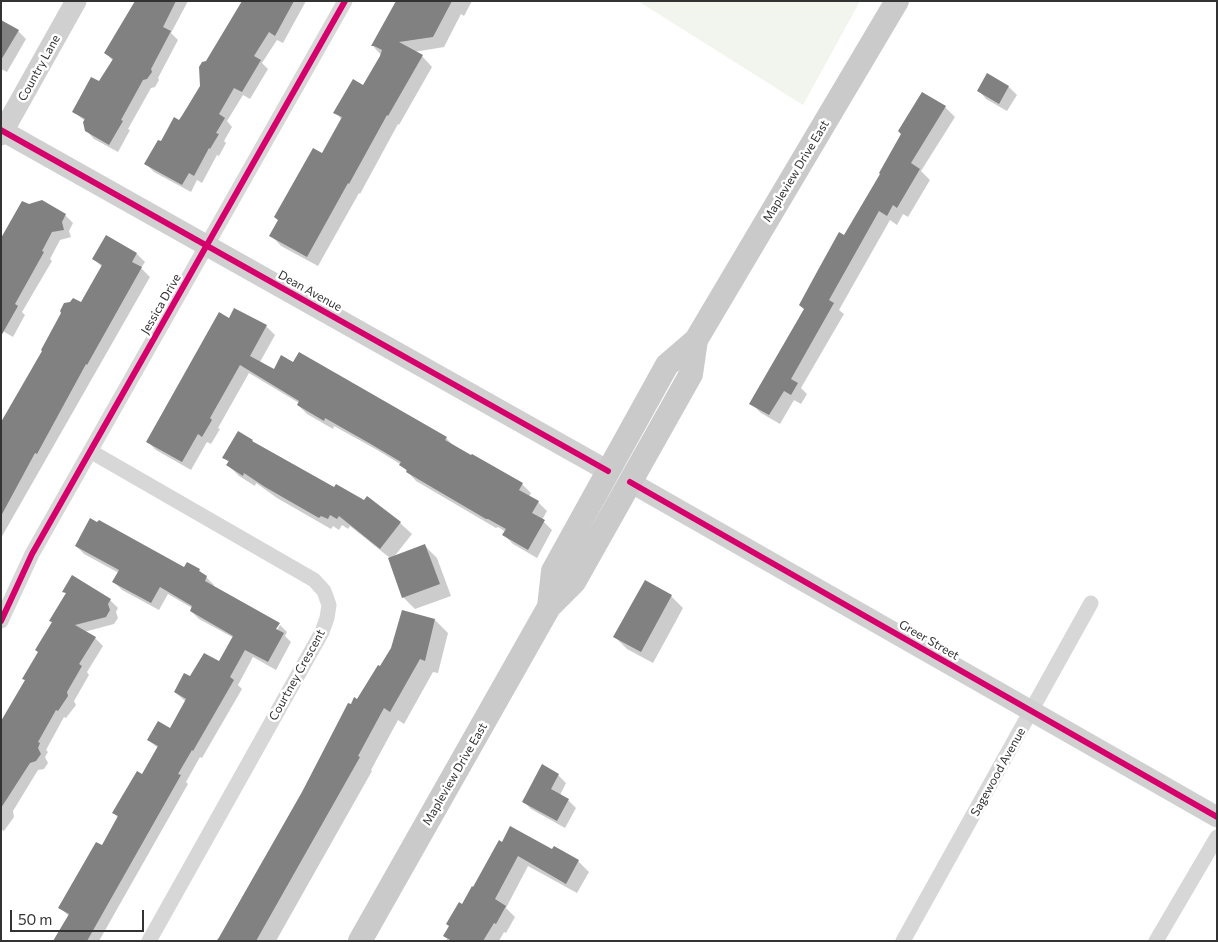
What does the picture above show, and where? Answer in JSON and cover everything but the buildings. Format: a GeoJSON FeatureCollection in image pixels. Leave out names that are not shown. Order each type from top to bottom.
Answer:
{"type":"FeatureCollection","features":[{"type":"Feature","properties":{"kind":"main road","name":"Mapleview Drive East"},"geometry":{"type":"LineString","coordinates":[[549,607],[553,571],[667,365],[696,340],[897,1]]}},
{"type":"Feature","properties":{"kind":"main road","name":"Mapleview Drive East"},"geometry":{"type":"LineString","coordinates":[[360,941],[549,607],[574,582],[691,374],[696,340]]}},
{"type":"Feature","properties":{"kind":"street","name":"Country Lane"},"geometry":{"type":"LineString","coordinates":[[2,132],[76,1]]}},
{"type":"Feature","properties":{"kind":"street","name":"Jessica Drive"},"geometry":{"type":"LineString","coordinates":[[1,621],[32,554],[345,1]]}},
{"type":"Feature","properties":{"kind":"street","name":"Dean Avenue"},"geometry":{"type":"LineString","coordinates":[[2,132],[608,471]]}},
{"type":"Feature","properties":{"kind":"street","name":"Courtney Crescent"},"geometry":{"type":"LineString","coordinates":[[90,451],[314,580],[324,592],[329,606],[322,632],[148,941]]}},
{"type":"Feature","properties":{"kind":"street","name":"Greer Street"},"geometry":{"type":"LineString","coordinates":[[630,482],[1217,817]]}},
{"type":"Feature","properties":{"kind":"street","name":"Sagewood Avenue"},"geometry":{"type":"LineString","coordinates":[[903,941],[1091,603]]}},
{"type":"Feature","properties":{"kind":"street"},"geometry":{"type":"LineString","coordinates":[[1156,941],[1217,837]]}},
{"type":"Feature","properties":{"kind":"shaded area"},"geometry":{"type":"Polygon","coordinates":[[[638,1],[860,1],[803,105],[638,1]]]}},
{"type":"Feature","properties":{"kind":"cycle path"},"geometry":{"type":"LineString","coordinates":[[1,621],[32,554],[345,1]]}},
{"type":"Feature","properties":{"kind":"cycle path"},"geometry":{"type":"LineString","coordinates":[[1,130],[608,471]]}},
{"type":"Feature","properties":{"kind":"cycle path"},"geometry":{"type":"LineString","coordinates":[[630,482],[1217,817]]}}]}
